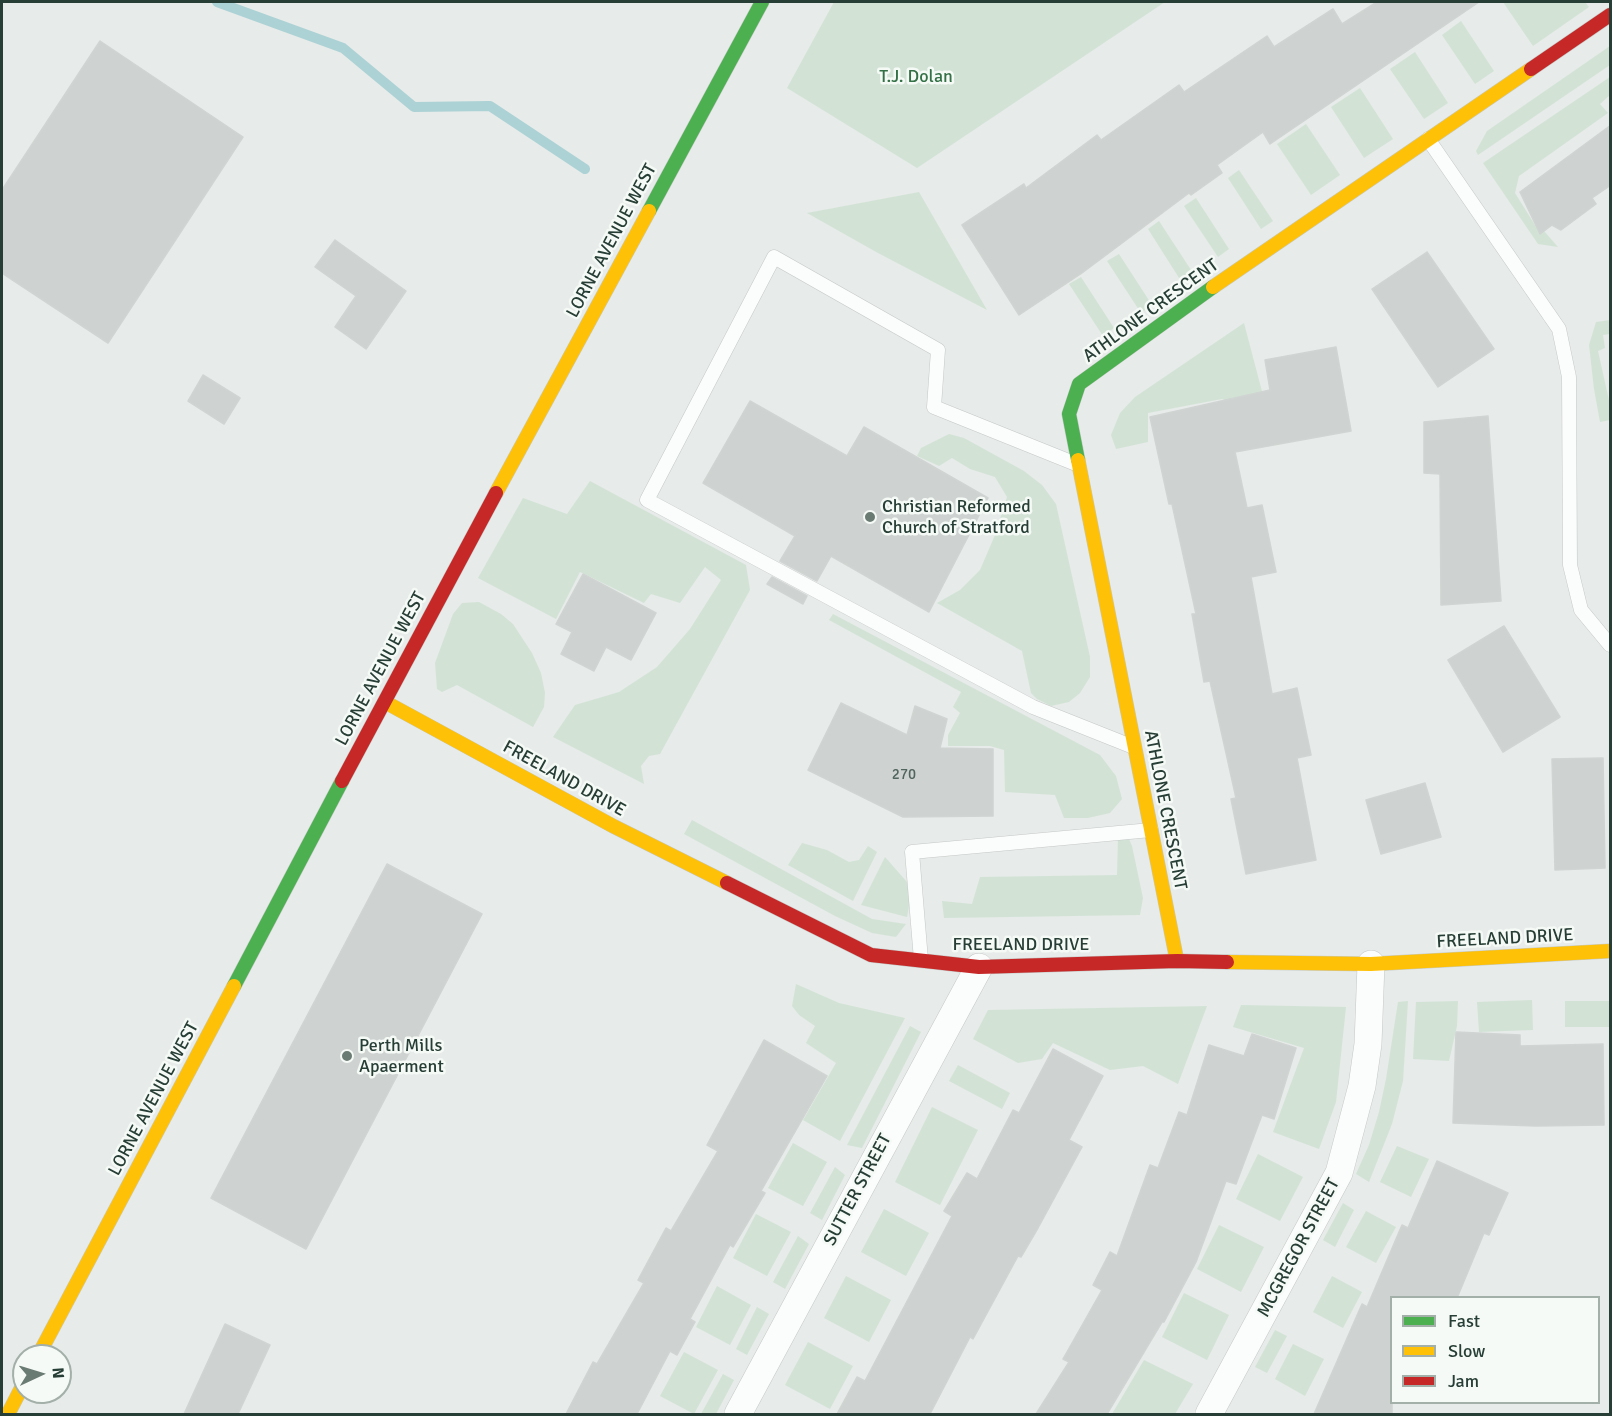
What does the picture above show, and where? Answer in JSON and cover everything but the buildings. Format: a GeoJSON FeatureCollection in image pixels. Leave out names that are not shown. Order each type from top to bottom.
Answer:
{"type":"FeatureCollection","features":[{"type":"Feature","properties":{"kind":"street","name":"LORNE AVENUE WEST"},"geometry":{"type":"LineString","coordinates":[[44,1344],[385,702],[762,2]]}},
{"type":"Feature","properties":{"kind":"street","name":"ATHLONE CRESCENT"},"geometry":{"type":"LineString","coordinates":[[1177,961],[1069,414],[1079,384],[1220,283],[1611,15]]}},
{"type":"Feature","properties":{"kind":"street","name":"FREELAND DRIVE"},"geometry":{"type":"LineString","coordinates":[[385,702],[613,826],[871,955],[979,967],[1177,961],[1371,964],[1611,951]]}},
{"type":"Feature","properties":{"kind":"street","name":"MCGREGOR STREET"},"geometry":{"type":"LineString","coordinates":[[1209,1414],[1339,1173],[1362,1086],[1368,1044],[1371,964]]}},
{"type":"Feature","properties":{"kind":"street","name":"SUTTER STREET"},"geometry":{"type":"LineString","coordinates":[[738,1414],[979,967]]}},
{"type":"Feature","properties":{"kind":"lane"},"geometry":{"type":"LineString","coordinates":[[1428,139],[1559,329],[1569,377],[1570,565],[1581,610],[1611,645]]}},
{"type":"Feature","properties":{"kind":"lane"},"geometry":{"type":"LineString","coordinates":[[1078,465],[934,407],[938,350],[774,257],[647,500],[1033,707],[1134,747]]}},
{"type":"Feature","properties":{"kind":"lane"},"geometry":{"type":"LineString","coordinates":[[921,960],[912,852],[1151,830]]}},
{"type":"Feature","properties":{"kind":"green space","name":"T.J. Dolan"},"geometry":{"type":"Polygon","coordinates":[[[834,2],[1165,2],[917,168],[787,88],[834,2]]]}},
{"type":"Feature","properties":{"kind":"green space"},"geometry":{"type":"Polygon","coordinates":[[[1503,2],[1585,2],[1589,7],[1533,46],[1503,2]]]}},
{"type":"Feature","properties":{"kind":"green space"},"geometry":{"type":"Polygon","coordinates":[[[1461,21],[1494,71],[1475,84],[1442,35],[1461,21]]]}},
{"type":"Feature","properties":{"kind":"green space"},"geometry":{"type":"Polygon","coordinates":[[[1610,46],[1610,65],[1478,155],[1476,151],[1487,131],[1610,46]]]}},
{"type":"Feature","properties":{"kind":"green space"},"geometry":{"type":"Polygon","coordinates":[[[1415,52],[1448,103],[1424,119],[1390,69],[1415,52]]]}},
{"type":"Feature","properties":{"kind":"green space"},"geometry":{"type":"Polygon","coordinates":[[[1610,77],[1610,95],[1600,104],[1608,113],[1519,176],[1515,193],[1540,233],[1544,231],[1558,247],[1538,244],[1483,163],[1610,77]]]}},
{"type":"Feature","properties":{"kind":"green space"},"geometry":{"type":"Polygon","coordinates":[[[1360,88],[1393,139],[1364,158],[1331,107],[1360,88]]]}},
{"type":"Feature","properties":{"kind":"green space"},"geometry":{"type":"Polygon","coordinates":[[[1306,124],[1340,175],[1311,195],[1277,144],[1306,124]]]}},
{"type":"Feature","properties":{"kind":"green space"},"geometry":{"type":"Polygon","coordinates":[[[1239,170],[1273,221],[1261,229],[1228,178],[1239,170]]]}},
{"type":"Feature","properties":{"kind":"green space"},"geometry":{"type":"Polygon","coordinates":[[[919,192],[987,310],[807,213],[919,192]]]}},
{"type":"Feature","properties":{"kind":"green space"},"geometry":{"type":"Polygon","coordinates":[[[1196,198],[1229,249],[1218,257],[1184,206],[1196,198]]]}},
{"type":"Feature","properties":{"kind":"green space"},"geometry":{"type":"Polygon","coordinates":[[[1159,221],[1193,273],[1181,281],[1148,229],[1159,221]]]}},
{"type":"Feature","properties":{"kind":"green space"},"geometry":{"type":"Polygon","coordinates":[[[1119,254],[1152,305],[1141,313],[1107,261],[1119,254]]]}},
{"type":"Feature","properties":{"kind":"green space"},"geometry":{"type":"Polygon","coordinates":[[[1081,277],[1114,328],[1103,336],[1069,284],[1081,277]]]}},
{"type":"Feature","properties":{"kind":"green space"},"geometry":{"type":"Polygon","coordinates":[[[1610,320],[1610,334],[1603,335],[1605,348],[1598,351],[1610,405],[1610,420],[1600,422],[1589,345],[1596,322],[1610,320]]]}},
{"type":"Feature","properties":{"kind":"green space"},"geometry":{"type":"Polygon","coordinates":[[[1244,323],[1269,418],[1222,399],[1148,413],[1148,442],[1116,449],[1111,435],[1120,413],[1135,397],[1244,323]]]}},
{"type":"Feature","properties":{"kind":"green space"},"geometry":{"type":"Polygon","coordinates":[[[949,434],[964,438],[1024,471],[1042,485],[1056,504],[1090,657],[1090,677],[1080,693],[1069,702],[1051,706],[1037,699],[1031,693],[1022,651],[937,603],[960,590],[980,570],[995,535],[1007,497],[995,477],[970,469],[952,458],[939,466],[917,456],[921,448],[949,434]]]}},
{"type":"Feature","properties":{"kind":"green space"},"geometry":{"type":"Polygon","coordinates":[[[590,481],[746,565],[750,590],[660,754],[649,756],[641,766],[644,784],[553,737],[575,705],[619,692],[657,667],[690,629],[721,580],[705,567],[680,603],[651,594],[644,603],[580,572],[556,619],[478,578],[523,498],[567,514],[590,481]]]}},
{"type":"Feature","properties":{"kind":"green space"},"geometry":{"type":"Polygon","coordinates":[[[479,602],[501,614],[513,624],[532,653],[541,673],[545,693],[544,707],[533,727],[457,685],[442,692],[437,689],[435,663],[453,614],[462,603],[479,602]]]}},
{"type":"Feature","properties":{"kind":"green space"},"geometry":{"type":"Polygon","coordinates":[[[833,614],[1100,755],[1116,776],[1122,799],[1110,813],[1088,818],[1064,818],[1055,795],[1005,792],[1004,750],[990,746],[948,746],[948,735],[960,713],[953,707],[961,692],[829,620],[833,614]]]}},
{"type":"Feature","properties":{"kind":"green space"},"geometry":{"type":"Polygon","coordinates":[[[692,820],[872,919],[906,924],[896,937],[872,933],[835,916],[684,834],[692,820]]]}},
{"type":"Feature","properties":{"kind":"green space"},"geometry":{"type":"Polygon","coordinates":[[[1118,838],[1129,839],[1132,846],[1143,898],[1140,915],[944,918],[942,901],[972,904],[980,877],[1117,875],[1118,838]]]}},
{"type":"Feature","properties":{"kind":"green space"},"geometry":{"type":"Polygon","coordinates":[[[802,843],[827,850],[849,862],[859,860],[868,846],[877,852],[853,901],[788,865],[802,843]]]}},
{"type":"Feature","properties":{"kind":"green space"},"geometry":{"type":"Polygon","coordinates":[[[885,857],[907,882],[910,901],[907,917],[861,905],[885,857]]]}},
{"type":"Feature","properties":{"kind":"green space"},"geometry":{"type":"Polygon","coordinates":[[[796,984],[839,1003],[905,1018],[840,1141],[803,1120],[836,1063],[806,1043],[815,1026],[799,1015],[792,1006],[796,984]]]}},
{"type":"Feature","properties":{"kind":"green space"},"geometry":{"type":"Polygon","coordinates":[[[1532,1000],[1533,1030],[1479,1032],[1477,1002],[1532,1000]]]}},
{"type":"Feature","properties":{"kind":"green space"},"geometry":{"type":"Polygon","coordinates":[[[1408,1001],[1403,1081],[1392,1124],[1369,1182],[1356,1174],[1369,1145],[1379,1112],[1398,1002],[1408,1001]]]}},
{"type":"Feature","properties":{"kind":"green space"},"geometry":{"type":"Polygon","coordinates":[[[1458,1001],[1457,1026],[1449,1061],[1413,1059],[1416,1002],[1458,1001]]]}},
{"type":"Feature","properties":{"kind":"green space"},"geometry":{"type":"Polygon","coordinates":[[[1565,1001],[1610,1001],[1610,1027],[1565,1027],[1565,1001]]]}},
{"type":"Feature","properties":{"kind":"green space"},"geometry":{"type":"Polygon","coordinates":[[[1241,1005],[1346,1007],[1336,1102],[1319,1149],[1273,1132],[1304,1048],[1233,1027],[1241,1005]]]}},
{"type":"Feature","properties":{"kind":"green space"},"geometry":{"type":"Polygon","coordinates":[[[1207,1006],[1178,1084],[1143,1066],[1110,1070],[1053,1043],[1042,1059],[1018,1063],[973,1039],[988,1010],[1207,1006]]]}},
{"type":"Feature","properties":{"kind":"green space"},"geometry":{"type":"Polygon","coordinates":[[[910,1026],[921,1032],[862,1148],[847,1145],[910,1026]]]}},
{"type":"Feature","properties":{"kind":"green space"},"geometry":{"type":"Polygon","coordinates":[[[958,1065],[1010,1093],[1002,1109],[949,1081],[958,1065]]]}},
{"type":"Feature","properties":{"kind":"green space"},"geometry":{"type":"Polygon","coordinates":[[[932,1107],[978,1130],[940,1205],[895,1182],[932,1107]]]}},
{"type":"Feature","properties":{"kind":"green space"},"geometry":{"type":"Polygon","coordinates":[[[793,1143],[827,1162],[803,1206],[768,1188],[793,1143]]]}},
{"type":"Feature","properties":{"kind":"green space"},"geometry":{"type":"Polygon","coordinates":[[[1397,1146],[1429,1159],[1411,1197],[1380,1182],[1397,1146]]]}},
{"type":"Feature","properties":{"kind":"green space"},"geometry":{"type":"Polygon","coordinates":[[[1258,1154],[1303,1177],[1280,1221],[1236,1199],[1258,1154]]]}},
{"type":"Feature","properties":{"kind":"green space"},"geometry":{"type":"Polygon","coordinates":[[[835,1167],[845,1175],[822,1220],[810,1213],[835,1167]]]}},
{"type":"Feature","properties":{"kind":"green space"},"geometry":{"type":"Polygon","coordinates":[[[1343,1203],[1354,1210],[1335,1247],[1323,1240],[1343,1203]]]}},
{"type":"Feature","properties":{"kind":"green space"},"geometry":{"type":"Polygon","coordinates":[[[884,1209],[929,1233],[906,1276],[861,1252],[884,1209]]]}},
{"type":"Feature","properties":{"kind":"green space"},"geometry":{"type":"Polygon","coordinates":[[[1366,1211],[1396,1227],[1376,1263],[1346,1247],[1366,1211]]]}},
{"type":"Feature","properties":{"kind":"green space"},"geometry":{"type":"Polygon","coordinates":[[[756,1214],[791,1232],[767,1276],[733,1258],[756,1214]]]}},
{"type":"Feature","properties":{"kind":"green space"},"geometry":{"type":"Polygon","coordinates":[[[1219,1225],[1264,1247],[1241,1292],[1197,1269],[1219,1225]]]}},
{"type":"Feature","properties":{"kind":"green space"},"geometry":{"type":"Polygon","coordinates":[[[798,1236],[809,1244],[785,1289],[773,1282],[798,1236]]]}},
{"type":"Feature","properties":{"kind":"green space"},"geometry":{"type":"Polygon","coordinates":[[[846,1276],[891,1300],[869,1342],[824,1318],[846,1276]]]}},
{"type":"Feature","properties":{"kind":"green space"},"geometry":{"type":"Polygon","coordinates":[[[1332,1276],[1362,1292],[1343,1328],[1313,1312],[1332,1276]]]}},
{"type":"Feature","properties":{"kind":"green space"},"geometry":{"type":"Polygon","coordinates":[[[717,1286],[751,1305],[730,1345],[696,1327],[717,1286]]]}},
{"type":"Feature","properties":{"kind":"green space"},"geometry":{"type":"Polygon","coordinates":[[[1184,1293],[1229,1315],[1207,1360],[1162,1337],[1184,1293]]]}},
{"type":"Feature","properties":{"kind":"green space"},"geometry":{"type":"Polygon","coordinates":[[[757,1307],[769,1314],[747,1355],[736,1349],[757,1307]]]}},
{"type":"Feature","properties":{"kind":"green space"},"geometry":{"type":"Polygon","coordinates":[[[1275,1330],[1287,1336],[1267,1373],[1255,1367],[1275,1330]]]}},
{"type":"Feature","properties":{"kind":"green space"},"geometry":{"type":"Polygon","coordinates":[[[808,1342],[853,1366],[830,1409],[785,1385],[808,1342]]]}},
{"type":"Feature","properties":{"kind":"green space"},"geometry":{"type":"Polygon","coordinates":[[[1293,1344],[1324,1359],[1305,1396],[1275,1379],[1293,1344]]]}},
{"type":"Feature","properties":{"kind":"green space"},"geometry":{"type":"Polygon","coordinates":[[[684,1352],[718,1370],[694,1414],[660,1396],[684,1352]]]}},
{"type":"Feature","properties":{"kind":"green space"},"geometry":{"type":"Polygon","coordinates":[[[1144,1360],[1193,1384],[1175,1414],[1112,1414],[1144,1360]]]}},
{"type":"Feature","properties":{"kind":"green space"},"geometry":{"type":"Polygon","coordinates":[[[723,1374],[734,1380],[716,1414],[701,1414],[723,1374]]]}},
{"type":"Feature","properties":{"kind":"waterway"},"geometry":{"type":"LineString","coordinates":[[217,2],[343,48],[414,107],[490,106],[585,169]]}},
{"type":"Feature","properties":{"kind":"traffic: fast"},"geometry":{"type":"LineString","coordinates":[[649,211],[762,2]]}},
{"type":"Feature","properties":{"kind":"traffic: fast"},"geometry":{"type":"LineString","coordinates":[[1078,460],[1069,414],[1079,384],[1213,287]]}},
{"type":"Feature","properties":{"kind":"traffic: fast"},"geometry":{"type":"LineString","coordinates":[[234,986],[342,781]]}},
{"type":"Feature","properties":{"kind":"traffic: slow"},"geometry":{"type":"LineString","coordinates":[[1213,287],[1531,69]]}},
{"type":"Feature","properties":{"kind":"traffic: slow"},"geometry":{"type":"LineString","coordinates":[[496,493],[649,211]]}},
{"type":"Feature","properties":{"kind":"traffic: slow"},"geometry":{"type":"LineString","coordinates":[[1078,460],[1177,961]]}},
{"type":"Feature","properties":{"kind":"traffic: slow"},"geometry":{"type":"LineString","coordinates":[[385,702],[613,826],[727,883]]}},
{"type":"Feature","properties":{"kind":"traffic: slow"},"geometry":{"type":"LineString","coordinates":[[1227,962],[1371,964],[1610,951]]}},
{"type":"Feature","properties":{"kind":"traffic: slow"},"geometry":{"type":"LineString","coordinates":[[44,1344],[234,986]]}},
{"type":"Feature","properties":{"kind":"traffic: slow"},"geometry":{"type":"LineString","coordinates":[[8,1414],[13,1404]]}},
{"type":"Feature","properties":{"kind":"traffic: jam"},"geometry":{"type":"LineString","coordinates":[[1531,69],[1610,15]]}},
{"type":"Feature","properties":{"kind":"traffic: jam"},"geometry":{"type":"LineString","coordinates":[[342,781],[496,493]]}},
{"type":"Feature","properties":{"kind":"traffic: jam"},"geometry":{"type":"LineString","coordinates":[[727,883],[871,955],[979,967],[1177,961],[1227,962]]}},
{"type":"Feature","properties":{"kind":"place","name":"Christian Reformed Church of Stratford"},"geometry":{"type":"Point","coordinates":[870,517]}},
{"type":"Feature","properties":{"kind":"place","name":"Perth Mills Apaerment"},"geometry":{"type":"Point","coordinates":[347,1056]}}]}
